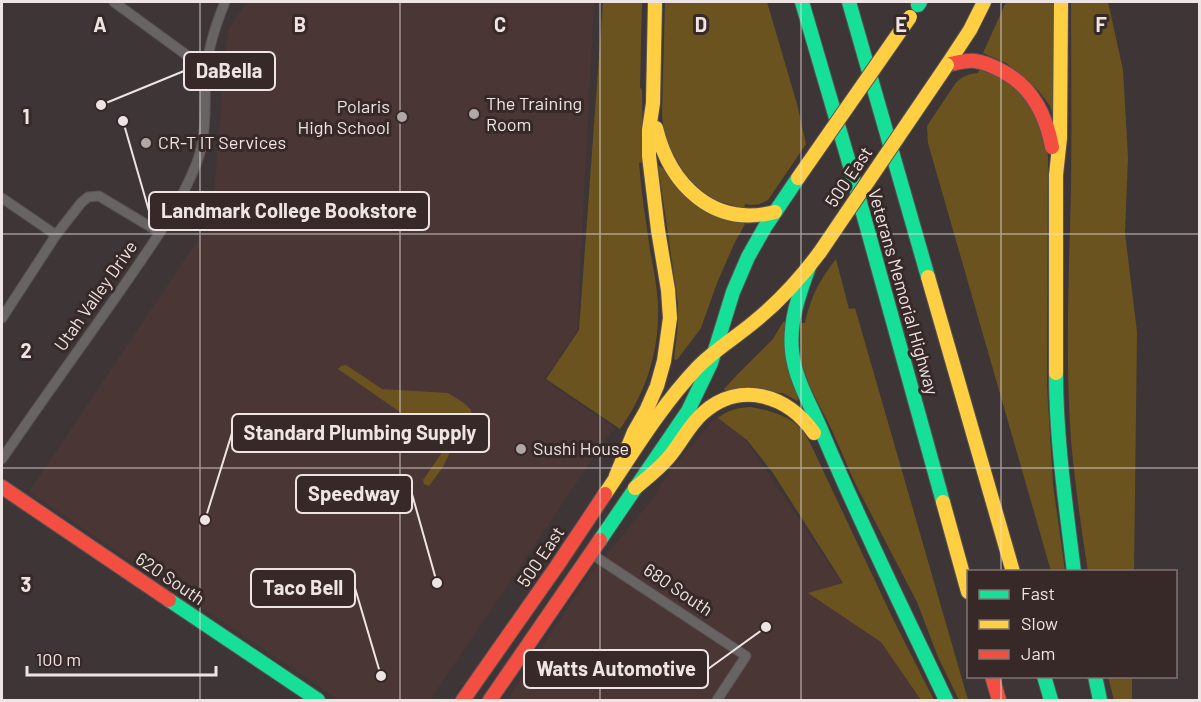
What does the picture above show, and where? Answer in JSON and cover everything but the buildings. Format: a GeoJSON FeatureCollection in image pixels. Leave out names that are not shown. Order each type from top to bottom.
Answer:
{"type":"FeatureCollection","features":[{"type":"Feature","properties":{"kind":"main road"},"geometry":{"type":"LineString","coordinates":[[616,476],[634,432],[657,386],[668,336],[668,290],[649,156],[656,2]]}},
{"type":"Feature","properties":{"kind":"main road","name":"Veterans Memorial Highway"},"geometry":{"type":"LineString","coordinates":[[802,2],[967,585]]}},
{"type":"Feature","properties":{"kind":"main road","name":"Veterans Memorial Highway"},"geometry":{"type":"LineString","coordinates":[[849,2],[1012,570]]}},
{"type":"Feature","properties":{"kind":"main road","name":"500 East"},"geometry":{"type":"LineString","coordinates":[[463,700],[669,400],[716,350],[776,304],[809,267],[947,65],[984,2]]}},
{"type":"Feature","properties":{"kind":"main road"},"geometry":{"type":"LineString","coordinates":[[1061,2],[1060,130],[1056,175],[1056,397],[1062,477],[1074,570]]}},
{"type":"Feature","properties":{"kind":"main road","name":"500 East"},"geometry":{"type":"LineString","coordinates":[[490,700],[688,411],[716,350],[733,292],[762,232],[920,3]]}},
{"type":"Feature","properties":{"kind":"main road"},"geometry":{"type":"LineString","coordinates":[[947,65],[963,61],[983,62],[1011,77],[1026,90],[1041,110],[1047,123],[1056,175]]}},
{"type":"Feature","properties":{"kind":"main road"},"geometry":{"type":"LineString","coordinates":[[653,103],[657,135],[662,152],[671,169],[687,189],[707,204],[730,213],[753,216],[775,212]]}},
{"type":"Feature","properties":{"kind":"main road"},"geometry":{"type":"LineString","coordinates":[[809,267],[793,318],[792,358],[798,381],[821,429],[836,468],[946,700]]}},
{"type":"Feature","properties":{"kind":"main road"},"geometry":{"type":"LineString","coordinates":[[635,488],[668,459],[699,416],[722,401],[742,395],[771,398],[798,413],[808,424],[836,468]]}},
{"type":"Feature","properties":{"kind":"main road","name":"620 South"},"geometry":{"type":"LineString","coordinates":[[2,487],[318,700]]}},
{"type":"Feature","properties":{"kind":"main road"},"geometry":{"type":"LineString","coordinates":[[993,678],[999,700]]}},
{"type":"Feature","properties":{"kind":"main road"},"geometry":{"type":"LineString","coordinates":[[1045,678],[1051,700]]}},
{"type":"Feature","properties":{"kind":"main road"},"geometry":{"type":"LineString","coordinates":[[1095,678],[1100,700]]}},
{"type":"Feature","properties":{"kind":"street"},"geometry":{"type":"LineString","coordinates":[[114,2],[207,70]]}},
{"type":"Feature","properties":{"kind":"street","name":"Utah Valley Drive"},"geometry":{"type":"LineString","coordinates":[[2,459],[142,260],[189,182],[198,160],[203,134],[207,70],[216,24],[225,2]]}},
{"type":"Feature","properties":{"kind":"street"},"geometry":{"type":"LineString","coordinates":[[2,318],[56,235],[88,197],[104,198],[159,232]]}},
{"type":"Feature","properties":{"kind":"street"},"geometry":{"type":"LineString","coordinates":[[2,198],[56,235]]}},
{"type":"Feature","properties":{"kind":"street","name":"680 South"},"geometry":{"type":"LineString","coordinates":[[591,553],[746,656],[717,700]]}},
{"type":"Feature","properties":{"kind":"shaded area"},"geometry":{"type":"Polygon","coordinates":[[[247,2],[594,2],[577,331],[544,380],[614,427],[430,700],[339,700],[29,492],[212,219],[227,32],[247,2]]]}},
{"type":"Feature","properties":{"kind":"shaded area"},"geometry":{"type":"Polygon","coordinates":[[[603,2],[642,2],[640,87],[642,90],[643,162],[639,163],[658,309],[652,363],[636,404],[620,429],[546,379],[579,330],[603,2]]]}},
{"type":"Feature","properties":{"kind":"shaded area"},"geometry":{"type":"Polygon","coordinates":[[[665,2],[767,2],[797,104],[806,144],[768,200],[760,204],[745,204],[744,209],[712,199],[690,182],[665,141],[662,115],[665,2]]]}},
{"type":"Feature","properties":{"kind":"shaded area"},"geometry":{"type":"Polygon","coordinates":[[[1006,2],[1055,2],[1053,116],[1050,106],[1038,90],[1006,63],[983,53],[1006,2]]]}},
{"type":"Feature","properties":{"kind":"shaded area"},"geometry":{"type":"Polygon","coordinates":[[[1071,2],[1108,2],[1123,70],[1128,157],[1125,233],[1137,332],[1134,570],[1088,570],[1074,473],[1069,409],[1071,2]]]}},
{"type":"Feature","properties":{"kind":"shaded area"},"geometry":{"type":"Polygon","coordinates":[[[980,68],[1004,79],[1029,103],[1046,136],[1048,157],[1047,387],[1053,485],[1065,570],[1051,570],[928,143],[927,126],[955,84],[965,76],[978,73],[980,68]]]}},
{"type":"Feature","properties":{"kind":"shaded area"},"geometry":{"type":"Polygon","coordinates":[[[658,165],[745,224],[717,283],[701,328],[677,360],[674,359],[678,303],[658,165]]]}},
{"type":"Feature","properties":{"kind":"shaded area"},"geometry":{"type":"Polygon","coordinates":[[[836,259],[849,309],[855,308],[968,700],[959,700],[938,657],[917,602],[856,485],[810,387],[801,361],[800,323],[805,323],[816,289],[836,259]]]}},
{"type":"Feature","properties":{"kind":"shaded area"},"geometry":{"type":"Polygon","coordinates":[[[786,321],[798,400],[783,393],[726,391],[724,389],[773,339],[783,322],[786,321]]]}},
{"type":"Feature","properties":{"kind":"shaded area"},"geometry":{"type":"Polygon","coordinates":[[[346,365],[382,389],[448,393],[471,410],[470,423],[429,486],[424,484],[423,480],[441,454],[439,449],[433,445],[436,437],[338,369],[346,365]]]}},
{"type":"Feature","properties":{"kind":"shaded area"},"geometry":{"type":"Polygon","coordinates":[[[750,407],[785,417],[797,425],[806,436],[934,700],[921,700],[881,642],[808,593],[843,583],[773,473],[747,440],[718,418],[733,410],[750,407]]]}},
{"type":"Feature","properties":{"kind":"shaded area"},"geometry":{"type":"Polygon","coordinates":[[[718,415],[741,433],[841,582],[888,641],[926,700],[507,700],[590,574],[652,500],[672,468],[718,415]]]}},
{"type":"Feature","properties":{"kind":"shaded area"},"geometry":{"type":"Polygon","coordinates":[[[1108,678],[1132,678],[1132,700],[1114,700],[1108,678]]]}},
{"type":"Feature","properties":{"kind":"traffic: fast"},"geometry":{"type":"LineString","coordinates":[[802,2],[943,502]]}},
{"type":"Feature","properties":{"kind":"traffic: fast"},"geometry":{"type":"LineString","coordinates":[[849,2],[928,277]]}},
{"type":"Feature","properties":{"kind":"traffic: fast"},"geometry":{"type":"LineString","coordinates":[[600,540],[688,411],[711,363],[733,292],[748,257],[798,178]]}},
{"type":"Feature","properties":{"kind":"traffic: fast"},"geometry":{"type":"LineString","coordinates":[[809,267],[793,319],[791,340],[796,372],[882,567],[946,700]]}},
{"type":"Feature","properties":{"kind":"traffic: fast"},"geometry":{"type":"LineString","coordinates":[[1056,373],[1060,448],[1074,570]]}},
{"type":"Feature","properties":{"kind":"traffic: fast"},"geometry":{"type":"LineString","coordinates":[[169,600],[318,700]]}},
{"type":"Feature","properties":{"kind":"traffic: fast"},"geometry":{"type":"LineString","coordinates":[[1045,678],[1051,700]]}},
{"type":"Feature","properties":{"kind":"traffic: fast"},"geometry":{"type":"LineString","coordinates":[[1095,678],[1100,700]]}},
{"type":"Feature","properties":{"kind":"traffic: slow"},"geometry":{"type":"LineString","coordinates":[[616,476],[634,432],[657,386],[664,361],[670,318],[649,156],[649,130],[653,103],[655,2]]}},
{"type":"Feature","properties":{"kind":"traffic: slow"},"geometry":{"type":"LineString","coordinates":[[947,65],[970,30],[984,2]]}},
{"type":"Feature","properties":{"kind":"traffic: slow"},"geometry":{"type":"LineString","coordinates":[[1056,373],[1056,175],[1060,138],[1061,2]]}},
{"type":"Feature","properties":{"kind":"traffic: slow"},"geometry":{"type":"LineString","coordinates":[[798,178],[910,17]]}},
{"type":"Feature","properties":{"kind":"traffic: slow"},"geometry":{"type":"LineString","coordinates":[[820,252],[947,65]]}},
{"type":"Feature","properties":{"kind":"traffic: slow"},"geometry":{"type":"LineString","coordinates":[[656,128],[672,167],[683,184],[697,197],[732,214],[753,215],[775,212]]}},
{"type":"Feature","properties":{"kind":"traffic: slow"},"geometry":{"type":"LineString","coordinates":[[605,494],[648,429],[697,368],[772,306],[820,252]]}},
{"type":"Feature","properties":{"kind":"traffic: slow"},"geometry":{"type":"LineString","coordinates":[[928,277],[1012,570]]}},
{"type":"Feature","properties":{"kind":"traffic: slow"},"geometry":{"type":"LineString","coordinates":[[635,488],[665,461],[703,413],[717,403],[732,397],[763,396],[777,401],[791,409],[814,433]]}},
{"type":"Feature","properties":{"kind":"traffic: slow"},"geometry":{"type":"LineString","coordinates":[[943,502],[967,588]]}},
{"type":"Feature","properties":{"kind":"traffic: jam"},"geometry":{"type":"LineString","coordinates":[[947,65],[965,61],[986,63],[1012,77],[1036,103],[1046,124],[1052,147]]}},
{"type":"Feature","properties":{"kind":"traffic: jam"},"geometry":{"type":"LineString","coordinates":[[2,487],[169,600]]}},
{"type":"Feature","properties":{"kind":"traffic: jam"},"geometry":{"type":"LineString","coordinates":[[463,700],[605,494]]}},
{"type":"Feature","properties":{"kind":"traffic: jam"},"geometry":{"type":"LineString","coordinates":[[490,700],[600,540]]}},
{"type":"Feature","properties":{"kind":"traffic: jam"},"geometry":{"type":"LineString","coordinates":[[993,678],[999,700]]}},
{"type":"Feature","properties":{"kind":"place","name":"DaBella"},"geometry":{"type":"Point","coordinates":[101,105]}},
{"type":"Feature","properties":{"kind":"place","name":"The Training Room"},"geometry":{"type":"Point","coordinates":[474,114]}},
{"type":"Feature","properties":{"kind":"place","name":"Polaris High School"},"geometry":{"type":"Point","coordinates":[402,117]}},
{"type":"Feature","properties":{"kind":"place","name":"Landmark College Bookstore"},"geometry":{"type":"Point","coordinates":[123,121]}},
{"type":"Feature","properties":{"kind":"place","name":"CR-T IT Services"},"geometry":{"type":"Point","coordinates":[146,143]}},
{"type":"Feature","properties":{"kind":"place","name":"Sushi House"},"geometry":{"type":"Point","coordinates":[521,449]}},
{"type":"Feature","properties":{"kind":"place","name":"Standard Plumbing Supply"},"geometry":{"type":"Point","coordinates":[205,520]}},
{"type":"Feature","properties":{"kind":"place","name":"Speedway"},"geometry":{"type":"Point","coordinates":[437,583]}},
{"type":"Feature","properties":{"kind":"place","name":"Watts Automotive"},"geometry":{"type":"Point","coordinates":[766,627]}},
{"type":"Feature","properties":{"kind":"place","name":"Taco Bell"},"geometry":{"type":"Point","coordinates":[381,676]}}]}
